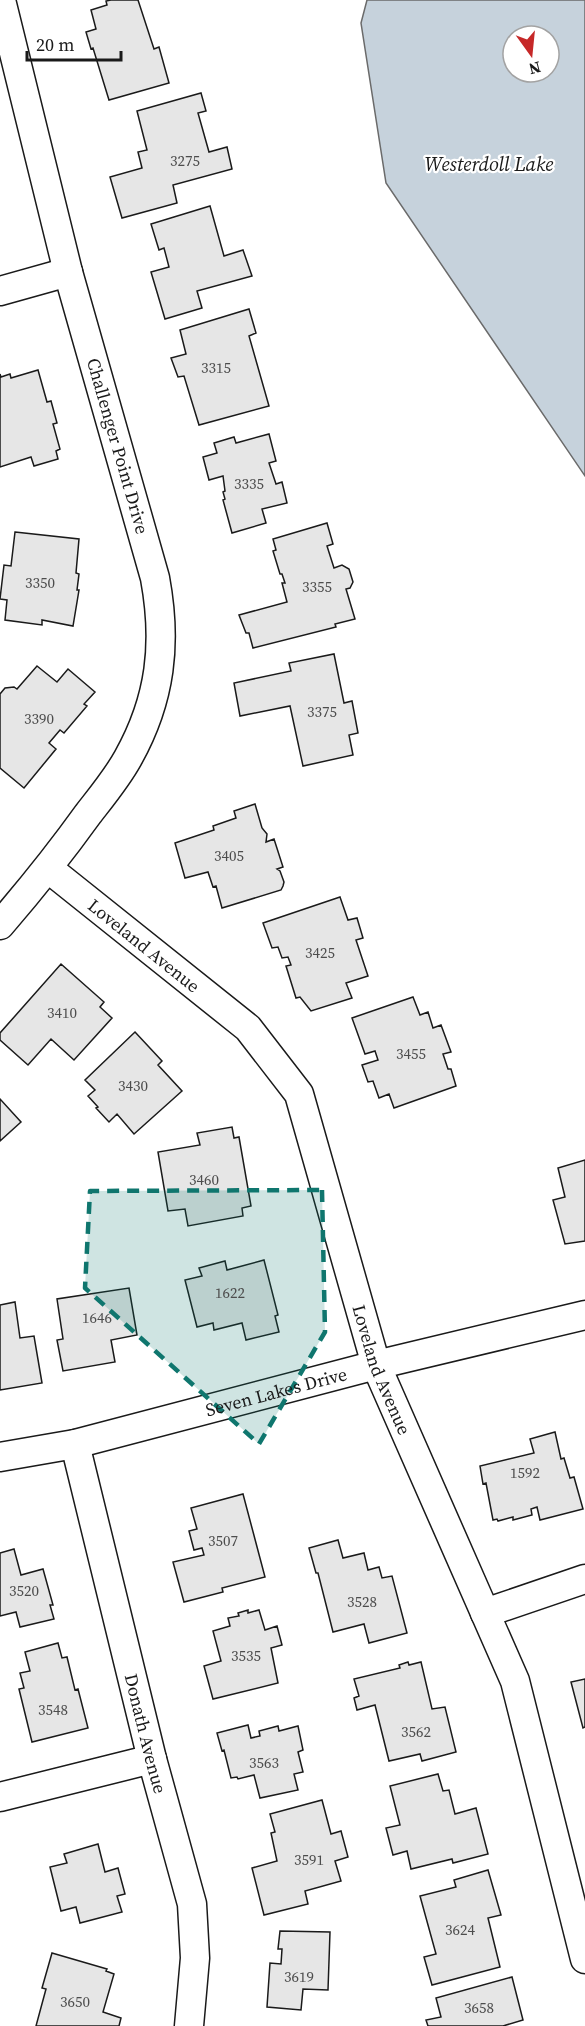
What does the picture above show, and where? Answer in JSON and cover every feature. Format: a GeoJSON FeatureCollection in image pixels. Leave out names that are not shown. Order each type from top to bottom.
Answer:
{"type":"FeatureCollection","features":[{"type":"Feature","properties":{"kind":"street","name":"Challenger Point Drive"},"geometry":{"type":"LineString","coordinates":[[0,925],[49,869],[128,760],[146,723],[157,684],[162,643],[161,610],[155,578],[68,272],[1,0]]}},
{"type":"Feature","properties":{"kind":"street"},"geometry":{"type":"LineString","coordinates":[[0,291],[68,272]]}},
{"type":"Feature","properties":{"kind":"street","name":"Loveland Avenue"},"geometry":{"type":"LineString","coordinates":[[49,869],[248,1028],[299,1094],[376,1365],[515,1681],[585,1959]]}},
{"type":"Feature","properties":{"kind":"street","name":"Seven Lakes Drive"},"geometry":{"type":"LineString","coordinates":[[0,1457],[75,1444],[376,1365],[585,1315]]}},
{"type":"Feature","properties":{"kind":"street","name":"Donath Avenue"},"geometry":{"type":"LineString","coordinates":[[75,1444],[152,1759],[192,1904],[195,1958],[189,2026]]}},
{"type":"Feature","properties":{"kind":"street"},"geometry":{"type":"LineString","coordinates":[[485,1613],[585,1579]]}},
{"type":"Feature","properties":{"kind":"street"},"geometry":{"type":"LineString","coordinates":[[0,1797],[152,1759]]}},
{"type":"Feature","properties":{"kind":"highlighted area"},"geometry":{"type":"Polygon","coordinates":[[[322,1190],[325,1332],[259,1444],[85,1288],[90,1191],[322,1190]]]}},
{"type":"Feature","properties":{"kind":"water","name":"Westerdoll Lake"},"geometry":{"type":"Polygon","coordinates":[[[367,0],[585,0],[585,476],[386,183],[361,23],[367,0]]]}},
{"type":"Feature","properties":{"kind":"building"},"geometry":{"type":"Polygon","coordinates":[[[138,0],[154,49],[159,47],[169,83],[109,100],[86,32],[96,29],[91,10],[107,5],[106,1],[138,0]]]}},
{"type":"Feature","properties":{"kind":"building"},"geometry":{"type":"Polygon","coordinates":[[[201,93],[206,111],[198,113],[209,152],[227,147],[232,169],[173,185],[177,203],[122,218],[110,177],[142,168],[138,152],[147,150],[137,111],[201,93]]]}},
{"type":"Feature","properties":{"kind":"building"},"geometry":{"type":"Polygon","coordinates":[[[210,206],[224,256],[243,250],[252,276],[197,291],[202,308],[165,319],[151,272],[169,267],[164,248],[159,250],[151,224],[210,206]]]}},
{"type":"Feature","properties":{"kind":"building"},"geometry":{"type":"Polygon","coordinates":[[[249,309],[256,333],[249,336],[269,406],[199,425],[184,376],[178,377],[171,358],[186,354],[180,330],[249,309]]]}},
{"type":"Feature","properties":{"kind":"building"},"geometry":{"type":"Polygon","coordinates":[[[38,370],[47,402],[51,401],[57,423],[53,424],[60,449],[56,451],[58,459],[34,466],[31,457],[0,467],[0,374],[1,377],[10,374],[11,378],[38,370]]]}},
{"type":"Feature","properties":{"kind":"building"},"geometry":{"type":"Polygon","coordinates":[[[269,434],[276,461],[269,463],[276,484],[282,482],[287,503],[262,509],[266,523],[232,533],[223,500],[225,491],[223,476],[209,480],[203,457],[217,453],[214,443],[234,437],[236,443],[269,434]]]}},
{"type":"Feature","properties":{"kind":"building"},"geometry":{"type":"Polygon","coordinates":[[[327,523],[333,544],[327,546],[334,568],[342,565],[349,569],[353,582],[350,588],[346,589],[355,619],[335,624],[336,627],[253,648],[249,633],[246,633],[239,615],[287,602],[282,583],[285,583],[273,551],[276,550],[273,539],[327,523]]]}},
{"type":"Feature","properties":{"kind":"building"},"geometry":{"type":"Polygon","coordinates":[[[15,532],[79,539],[76,573],[79,574],[77,590],[79,590],[73,626],[42,620],[42,625],[5,620],[7,600],[0,599],[4,565],[11,566],[15,532]]]}},
{"type":"Feature","properties":{"kind":"building"},"geometry":{"type":"Polygon","coordinates":[[[334,654],[344,703],[352,701],[358,733],[349,735],[353,755],[303,766],[290,706],[240,716],[234,683],[291,671],[289,663],[334,654]]]}},
{"type":"Feature","properties":{"kind":"building"},"geometry":{"type":"Polygon","coordinates":[[[37,666],[57,682],[68,669],[95,692],[84,704],[87,706],[64,733],[60,730],[49,743],[56,749],[24,788],[0,768],[0,694],[5,688],[17,689],[37,666]]]}},
{"type":"Feature","properties":{"kind":"building"},"geometry":{"type":"Polygon","coordinates":[[[255,804],[262,828],[267,834],[266,842],[274,839],[283,867],[277,869],[284,882],[283,886],[281,890],[222,908],[216,886],[213,887],[208,872],[185,878],[175,843],[214,830],[213,826],[236,818],[234,811],[255,804]]]}},
{"type":"Feature","properties":{"kind":"building"},"geometry":{"type":"Polygon","coordinates":[[[340,897],[348,920],[357,918],[363,938],[356,940],[368,976],[346,983],[352,998],[311,1011],[300,997],[296,998],[286,966],[291,965],[288,957],[282,958],[278,947],[272,948],[263,923],[340,897]]]}},
{"type":"Feature","properties":{"kind":"building"},"geometry":{"type":"Polygon","coordinates":[[[61,964],[104,1002],[100,1007],[112,1018],[74,1060],[51,1039],[28,1065],[0,1040],[0,1033],[61,964]]]}},
{"type":"Feature","properties":{"kind":"building"},"geometry":{"type":"Polygon","coordinates":[[[413,997],[420,1015],[428,1012],[433,1028],[441,1025],[451,1052],[443,1054],[456,1086],[394,1108],[389,1094],[379,1098],[373,1081],[368,1082],[362,1065],[378,1060],[375,1051],[365,1054],[352,1018],[413,997]]]}},
{"type":"Feature","properties":{"kind":"building"},"geometry":{"type":"Polygon","coordinates":[[[135,1032],[162,1061],[158,1065],[182,1091],[134,1134],[117,1114],[109,1122],[96,1108],[98,1107],[88,1096],[95,1090],[85,1080],[135,1032]]]}},
{"type":"Feature","properties":{"kind":"building"},"geometry":{"type":"Polygon","coordinates":[[[0,1099],[21,1122],[0,1141],[0,1099]]]}},
{"type":"Feature","properties":{"kind":"building"},"geometry":{"type":"Polygon","coordinates":[[[232,1127],[234,1138],[239,1137],[251,1206],[242,1208],[243,1216],[188,1226],[185,1209],[168,1211],[158,1152],[200,1145],[197,1133],[232,1127]]]}},
{"type":"Feature","properties":{"kind":"building"},"geometry":{"type":"Polygon","coordinates":[[[585,1160],[585,1241],[565,1244],[553,1200],[565,1197],[558,1168],[585,1160]]]}},
{"type":"Feature","properties":{"kind":"building"},"geometry":{"type":"Polygon","coordinates":[[[264,1260],[278,1315],[275,1316],[279,1332],[246,1340],[242,1323],[214,1330],[213,1323],[197,1327],[185,1280],[202,1276],[199,1268],[225,1261],[227,1270],[264,1260]]]}},
{"type":"Feature","properties":{"kind":"building"},"geometry":{"type":"Polygon","coordinates":[[[129,1288],[137,1335],[111,1340],[115,1362],[63,1371],[57,1340],[63,1339],[57,1299],[129,1288]]]}},
{"type":"Feature","properties":{"kind":"building"},"geometry":{"type":"Polygon","coordinates":[[[15,1302],[20,1338],[34,1336],[42,1383],[0,1390],[0,1305],[15,1302]]]}},
{"type":"Feature","properties":{"kind":"building"},"geometry":{"type":"Polygon","coordinates":[[[555,1432],[561,1459],[564,1458],[570,1478],[574,1477],[583,1509],[540,1520],[537,1507],[531,1509],[532,1515],[513,1520],[513,1517],[493,1520],[486,1483],[483,1484],[480,1466],[534,1453],[530,1439],[555,1432]]]}},
{"type":"Feature","properties":{"kind":"building"},"geometry":{"type":"Polygon","coordinates":[[[243,1494],[265,1577],[222,1588],[223,1592],[184,1602],[173,1562],[204,1555],[202,1548],[194,1550],[189,1531],[197,1529],[191,1508],[243,1494]]]}},
{"type":"Feature","properties":{"kind":"building"},"geometry":{"type":"Polygon","coordinates":[[[338,1540],[343,1558],[364,1553],[368,1570],[379,1567],[382,1578],[392,1576],[407,1633],[369,1643],[364,1624],[333,1632],[309,1548],[338,1540]]]}},
{"type":"Feature","properties":{"kind":"building"},"geometry":{"type":"Polygon","coordinates":[[[14,1549],[21,1575],[43,1569],[53,1605],[50,1605],[54,1619],[20,1627],[16,1612],[0,1616],[0,1553],[14,1549]]]}},
{"type":"Feature","properties":{"kind":"building"},"geometry":{"type":"Polygon","coordinates":[[[248,1610],[248,1613],[259,1610],[265,1630],[277,1626],[282,1645],[271,1648],[278,1683],[213,1699],[204,1666],[221,1661],[213,1631],[230,1626],[228,1618],[239,1616],[238,1613],[248,1610]]]}},
{"type":"Feature","properties":{"kind":"building"},"geometry":{"type":"Polygon","coordinates":[[[58,1643],[62,1658],[67,1657],[88,1728],[32,1742],[19,1689],[24,1688],[20,1673],[30,1671],[25,1652],[58,1643]]]}},
{"type":"Feature","properties":{"kind":"building"},"geometry":{"type":"Polygon","coordinates":[[[408,1662],[409,1665],[421,1662],[432,1709],[445,1707],[456,1752],[422,1761],[420,1754],[389,1761],[375,1705],[357,1710],[354,1698],[359,1696],[354,1679],[400,1668],[399,1665],[408,1662]]]}},
{"type":"Feature","properties":{"kind":"building"},"geometry":{"type":"Polygon","coordinates":[[[585,1679],[585,1727],[583,1728],[571,1682],[585,1679]]]}},
{"type":"Feature","properties":{"kind":"building"},"geometry":{"type":"Polygon","coordinates":[[[248,1725],[251,1738],[260,1736],[259,1731],[278,1726],[279,1731],[298,1726],[303,1750],[298,1752],[303,1772],[294,1774],[298,1790],[260,1798],[254,1775],[238,1779],[237,1777],[231,1778],[217,1733],[248,1725]]]}},
{"type":"Feature","properties":{"kind":"building"},"geometry":{"type":"Polygon","coordinates":[[[438,1774],[443,1791],[449,1790],[455,1814],[476,1808],[488,1854],[453,1863],[452,1859],[411,1869],[407,1851],[393,1855],[386,1828],[400,1825],[390,1786],[438,1774]]]}},
{"type":"Feature","properties":{"kind":"building"},"geometry":{"type":"Polygon","coordinates":[[[322,1800],[331,1834],[341,1831],[348,1857],[335,1861],[341,1881],[305,1891],[308,1904],[264,1915],[252,1868],[277,1861],[271,1833],[275,1832],[270,1814],[322,1800]]]}},
{"type":"Feature","properties":{"kind":"building"},"geometry":{"type":"Polygon","coordinates":[[[98,1844],[105,1872],[118,1868],[125,1894],[117,1896],[122,1912],[80,1923],[76,1907],[61,1911],[50,1867],[67,1863],[64,1854],[98,1844]]]}},
{"type":"Feature","properties":{"kind":"building"},"geometry":{"type":"Polygon","coordinates":[[[488,1870],[501,1915],[488,1918],[500,1967],[432,1985],[424,1957],[436,1954],[420,1896],[456,1887],[454,1880],[488,1870]]]}},
{"type":"Feature","properties":{"kind":"building"},"geometry":{"type":"Polygon","coordinates":[[[280,1931],[330,1932],[328,1990],[303,1989],[301,2010],[267,2007],[270,1963],[281,1964],[282,1949],[278,1949],[280,1931]]]}},
{"type":"Feature","properties":{"kind":"building"},"geometry":{"type":"Polygon","coordinates":[[[52,1953],[107,1969],[106,1971],[114,1974],[103,2012],[121,2018],[119,2026],[36,2026],[46,1989],[42,1988],[52,1953]]]}},
{"type":"Feature","properties":{"kind":"building"},"geometry":{"type":"Polygon","coordinates":[[[512,1977],[523,2020],[503,2026],[428,2026],[426,2020],[441,2017],[436,1998],[512,1977]]]}}]}
